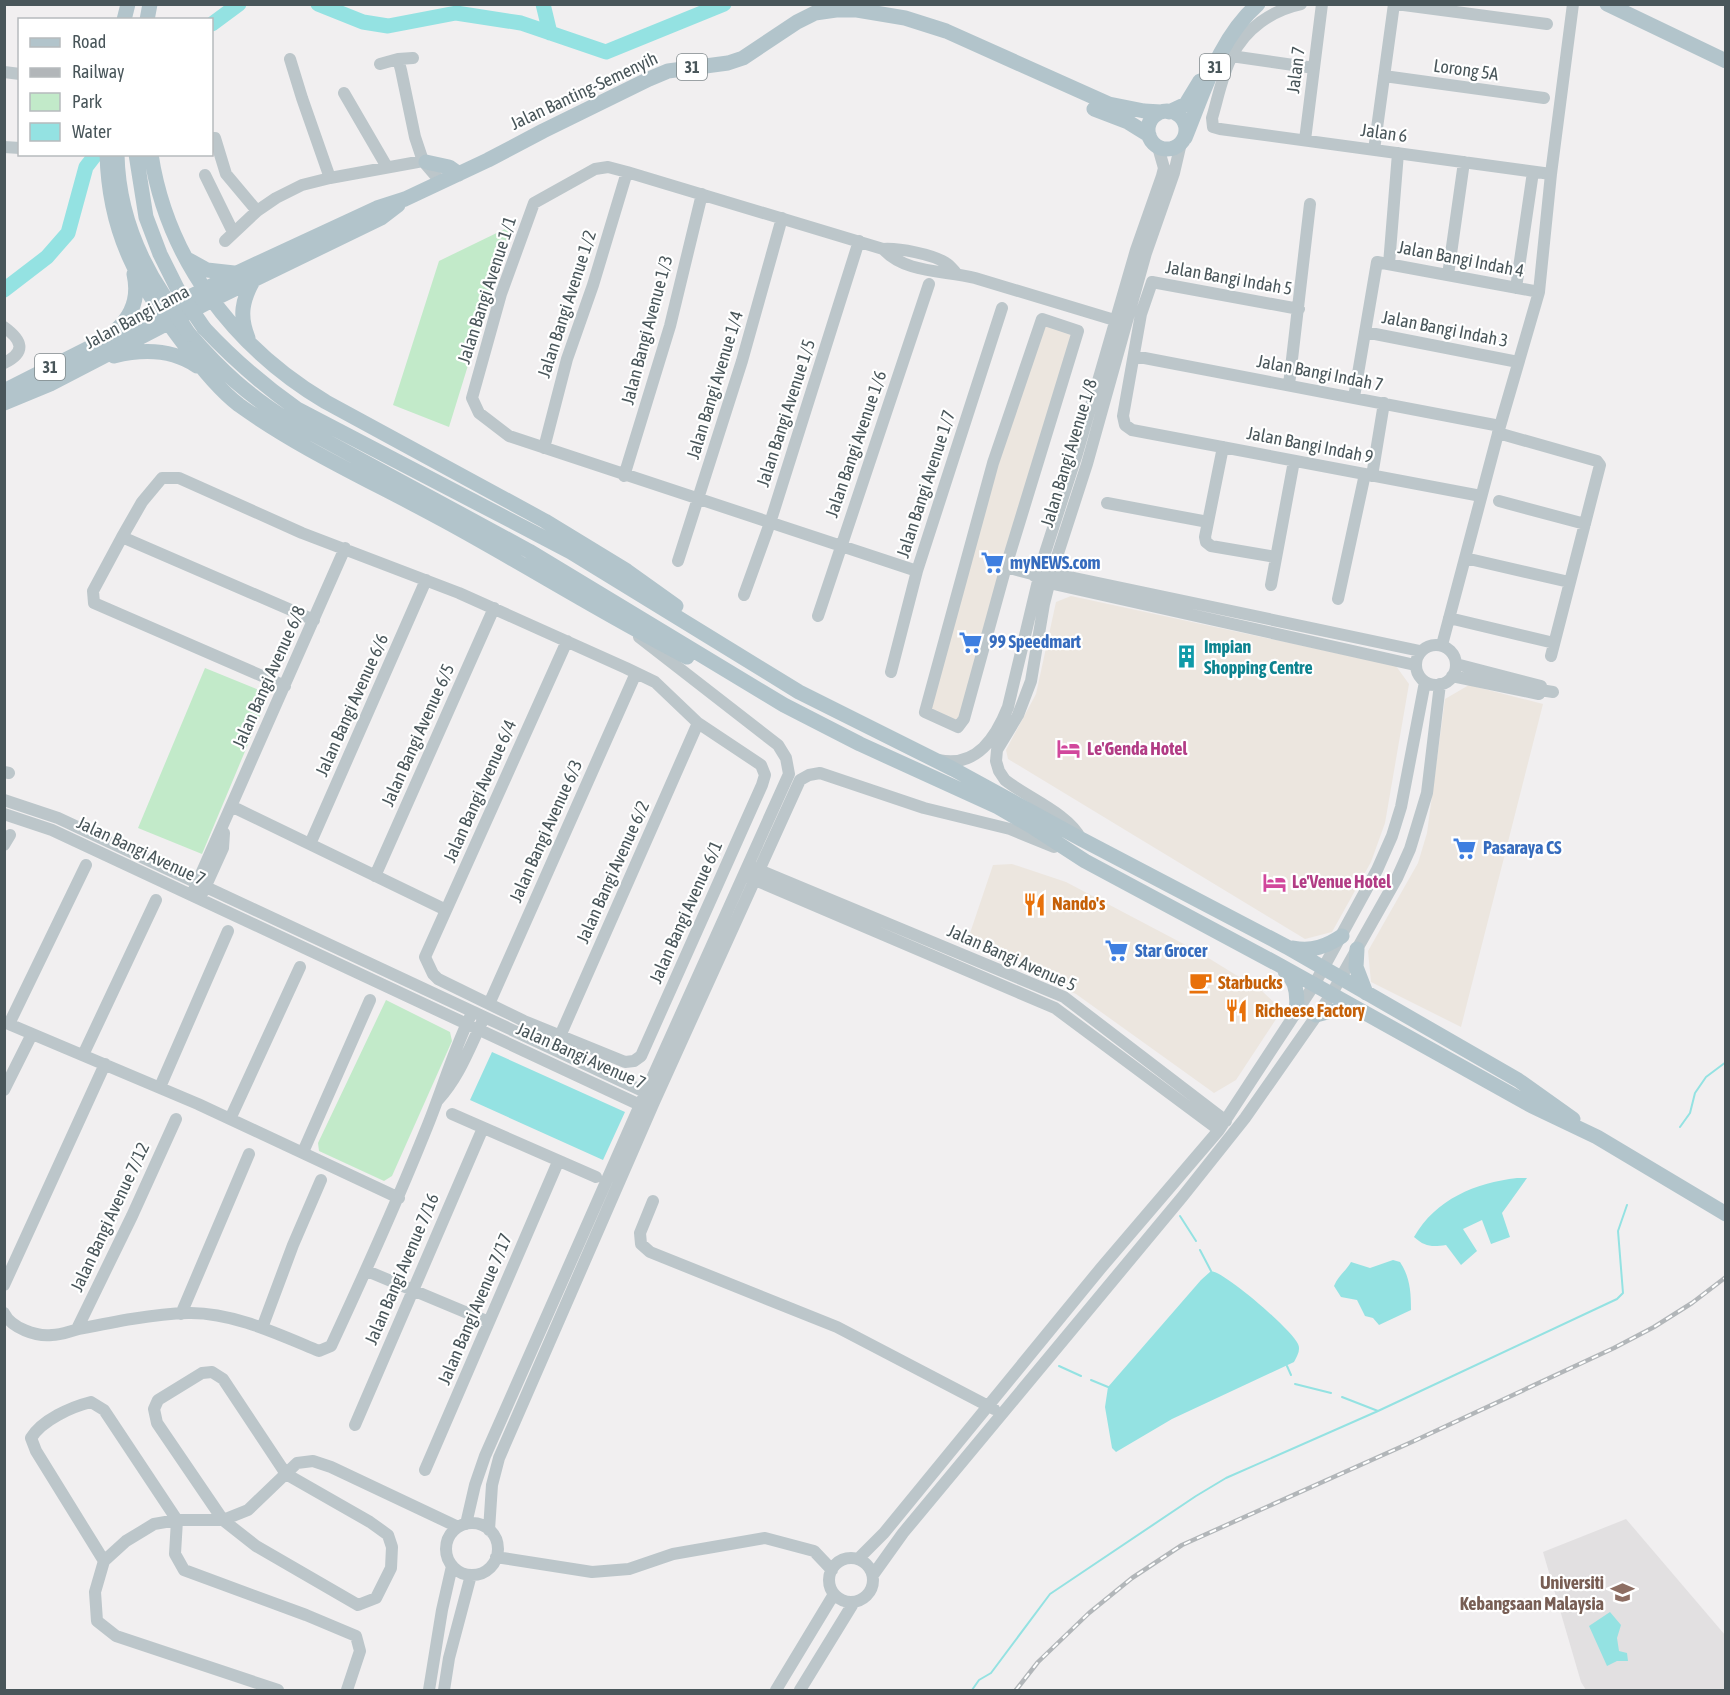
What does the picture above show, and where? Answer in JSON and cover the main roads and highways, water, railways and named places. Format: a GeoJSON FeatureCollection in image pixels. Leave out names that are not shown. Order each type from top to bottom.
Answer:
{"type":"FeatureCollection","features":[{"type":"Feature","properties":{"kind":"main road","name":"31"},"geometry":{"type":"LineString","coordinates":[[1165,112],[1186,104],[1192,96],[1198,87],[1216,42],[1227,23],[1245,4]]}},
{"type":"Feature","properties":{"kind":"main road","name":"31"},"geometry":{"type":"LineString","coordinates":[[1183,140],[1224,46],[1236,28],[1258,4]]}},
{"type":"Feature","properties":{"kind":"main road"},"geometry":{"type":"LineString","coordinates":[[1607,4],[1725,61]]}},
{"type":"Feature","properties":{"kind":"main road","name":"Jalan Banting-Semenyih"},"geometry":{"type":"LineString","coordinates":[[97,345],[164,317],[208,295],[239,272],[377,208],[405,199],[459,174],[649,79],[668,71],[728,63],[743,58],[797,22],[815,13],[857,10],[905,18],[946,31],[1109,104],[1165,112]]}},
{"type":"Feature","properties":{"kind":"main road","name":"Jalan Banting-Semenyih"},"geometry":{"type":"LineString","coordinates":[[987,51],[991,57],[1037,82],[1128,122],[1153,141]]}},
{"type":"Feature","properties":{"kind":"main road"},"geometry":{"type":"LineString","coordinates":[[1165,112],[1178,114],[1184,121],[1186,129],[1183,140],[1170,149],[1153,141],[1150,122],[1165,112]]}},
{"type":"Feature","properties":{"kind":"main road"},"geometry":{"type":"LineString","coordinates":[[107,156],[112,204],[151,276],[171,293],[231,357],[264,386],[297,409],[571,552],[799,692],[932,758],[1287,947],[1518,1080],[1597,1137],[1725,1214]]}},
{"type":"Feature","properties":{"kind":"main road"},"geometry":{"type":"LineString","coordinates":[[97,345],[122,325],[132,310],[136,290],[123,223],[117,156]]}},
{"type":"Feature","properties":{"kind":"main road"},"geometry":{"type":"LineString","coordinates":[[136,156],[146,217],[171,293],[189,334],[219,367],[254,399],[289,421],[529,551],[784,705]]}},
{"type":"Feature","properties":{"kind":"main road"},"geometry":{"type":"LineString","coordinates":[[151,156],[163,209],[187,259],[208,295],[254,348],[273,366],[300,387],[326,402],[498,494],[602,555],[799,692]]}},
{"type":"Feature","properties":{"kind":"main road"},"geometry":{"type":"LineString","coordinates":[[434,185],[425,174],[423,162],[449,167],[459,174]]}},
{"type":"Feature","properties":{"kind":"main road","name":"Jalan Banting-Semenyih"},"geometry":{"type":"LineString","coordinates":[[254,279],[381,218],[405,199]]}},
{"type":"Feature","properties":{"kind":"main road"},"geometry":{"type":"LineString","coordinates":[[187,259],[207,270],[222,273],[239,272]]}},
{"type":"Feature","properties":{"kind":"main road"},"geometry":{"type":"LineString","coordinates":[[130,261],[164,317],[207,373],[238,404],[311,450],[445,520],[690,659],[860,744],[998,807],[1084,861],[1281,966],[1532,1106],[1597,1137]]}},
{"type":"Feature","properties":{"kind":"main road"},"geometry":{"type":"LineString","coordinates":[[254,279],[244,298],[241,314],[245,330],[254,348]]}},
{"type":"Feature","properties":{"kind":"main road","name":"Jalan Bangi Lama"},"geometry":{"type":"LineString","coordinates":[[208,295],[254,279]]}},
{"type":"Feature","properties":{"kind":"main road","name":"Jalan Bangi Lama"},"geometry":{"type":"LineString","coordinates":[[4,403],[24,396],[83,367],[164,317]]}},
{"type":"Feature","properties":{"kind":"main road","name":"Jalan Bangi Lama"},"geometry":{"type":"LineString","coordinates":[[4,391],[97,345]]}},
{"type":"Feature","properties":{"kind":"main road"},"geometry":{"type":"LineString","coordinates":[[83,367],[126,354],[156,352],[181,356],[207,373]]}},
{"type":"Feature","properties":{"kind":"main road"},"geometry":{"type":"LineString","coordinates":[[1287,947],[1311,950],[1342,936]]}},
{"type":"Feature","properties":{"kind":"main road"},"geometry":{"type":"LineString","coordinates":[[1357,949],[1356,967],[1366,993]]}},
{"type":"Feature","properties":{"kind":"main road"},"geometry":{"type":"LineString","coordinates":[[1281,966],[1294,983],[1296,1012]]}},
{"type":"Feature","properties":{"kind":"main road"},"geometry":{"type":"LineString","coordinates":[[1316,1016],[1335,1010],[1362,1011]]}},
{"type":"Feature","properties":{"kind":"water"},"geometry":{"type":"Polygon","coordinates":[[[492,1052],[625,1112],[603,1160],[470,1100],[492,1052]]]}},
{"type":"Feature","properties":{"kind":"water"},"geometry":{"type":"Polygon","coordinates":[[[1527,1178],[1502,1213],[1510,1237],[1491,1244],[1482,1220],[1463,1229],[1477,1251],[1461,1265],[1446,1245],[1429,1246],[1414,1237],[1433,1212],[1458,1195],[1486,1184],[1527,1178]]]}},
{"type":"Feature","properties":{"kind":"water"},"geometry":{"type":"Polygon","coordinates":[[[1393,1260],[1400,1262],[1406,1273],[1411,1310],[1379,1325],[1373,1318],[1365,1316],[1357,1300],[1341,1297],[1334,1286],[1351,1262],[1370,1268],[1393,1260]]]}},
{"type":"Feature","properties":{"kind":"water"},"geometry":{"type":"Polygon","coordinates":[[[1211,1271],[1230,1281],[1283,1326],[1298,1344],[1298,1353],[1294,1362],[1172,1419],[1116,1452],[1112,1448],[1105,1407],[1108,1387],[1211,1271]]]}},
{"type":"Feature","properties":{"kind":"water"},"geometry":{"type":"Polygon","coordinates":[[[1610,1612],[1621,1625],[1617,1638],[1619,1651],[1627,1653],[1628,1661],[1617,1661],[1607,1666],[1589,1626],[1610,1612]]]}},
{"type":"Feature","properties":{"kind":"waterway"},"geometry":{"type":"LineString","coordinates":[[213,23],[239,4]]}},
{"type":"Feature","properties":{"kind":"waterway"},"geometry":{"type":"LineString","coordinates":[[318,4],[363,22],[388,26],[456,13],[521,23],[606,52],[724,4]]}},
{"type":"Feature","properties":{"kind":"waterway"},"geometry":{"type":"LineString","coordinates":[[543,4],[550,33]]}},
{"type":"Feature","properties":{"kind":"waterway"},"geometry":{"type":"LineString","coordinates":[[4,290],[47,257],[68,233],[86,167],[94,156]]}},
{"type":"Feature","properties":{"kind":"waterway"},"geometry":{"type":"LineString","coordinates":[[1680,1127],[1690,1113],[1695,1093],[1706,1077],[1726,1062]]}},
{"type":"Feature","properties":{"kind":"waterway"},"geometry":{"type":"LineString","coordinates":[[972,1690],[979,1680],[991,1673],[1050,1594],[1196,1496],[1226,1478],[1378,1411],[1617,1299],[1623,1293],[1618,1231],[1627,1205]]}},
{"type":"Feature","properties":{"kind":"waterway"},"geometry":{"type":"LineString","coordinates":[[1180,1216],[1196,1241]]}},
{"type":"Feature","properties":{"kind":"waterway"},"geometry":{"type":"LineString","coordinates":[[1200,1250],[1211,1271]]}},
{"type":"Feature","properties":{"kind":"waterway"},"geometry":{"type":"LineString","coordinates":[[1059,1366],[1081,1376]]}},
{"type":"Feature","properties":{"kind":"waterway"},"geometry":{"type":"LineString","coordinates":[[1287,1366],[1291,1375]]}},
{"type":"Feature","properties":{"kind":"waterway"},"geometry":{"type":"LineString","coordinates":[[1091,1380],[1108,1387]]}},
{"type":"Feature","properties":{"kind":"waterway"},"geometry":{"type":"LineString","coordinates":[[1295,1384],[1331,1393]]}},
{"type":"Feature","properties":{"kind":"waterway"},"geometry":{"type":"LineString","coordinates":[[1342,1397],[1378,1411]]}},
{"type":"Feature","properties":{"kind":"railway"},"geometry":{"type":"LineString","coordinates":[[1016,1690],[1038,1662],[1089,1613],[1132,1578],[1182,1545],[1614,1348],[1692,1303],[1726,1277]]}},
{"type":"Feature","properties":{"kind":"place","name":"myNEWS.com"},"geometry":{"type":"Point","coordinates":[992,563]}},
{"type":"Feature","properties":{"kind":"place","name":"99 Speedmart"},"geometry":{"type":"Point","coordinates":[971,642]}},
{"type":"Feature","properties":{"kind":"place","name":"Impian Shopping Centre"},"geometry":{"type":"Point","coordinates":[1186,657]}},
{"type":"Feature","properties":{"kind":"place","name":"Le'Genda Hotel"},"geometry":{"type":"Point","coordinates":[1069,749]}},
{"type":"Feature","properties":{"kind":"place","name":"Pasaraya CS"},"geometry":{"type":"Point","coordinates":[1465,848]}},
{"type":"Feature","properties":{"kind":"place","name":"Le'Venue Hotel"},"geometry":{"type":"Point","coordinates":[1274,882]}},
{"type":"Feature","properties":{"kind":"place","name":"Nando's"},"geometry":{"type":"Point","coordinates":[1034,904]}},
{"type":"Feature","properties":{"kind":"place","name":"Star Grocer"},"geometry":{"type":"Point","coordinates":[1117,951]}},
{"type":"Feature","properties":{"kind":"place","name":"Starbucks"},"geometry":{"type":"Point","coordinates":[1200,983]}},
{"type":"Feature","properties":{"kind":"place","name":"Richeese Factory"},"geometry":{"type":"Point","coordinates":[1237,1011]}},
{"type":"Feature","properties":{"kind":"place","name":"Universiti Kebangsaan Malaysia"},"geometry":{"type":"Point","coordinates":[1622,1593]}}]}
